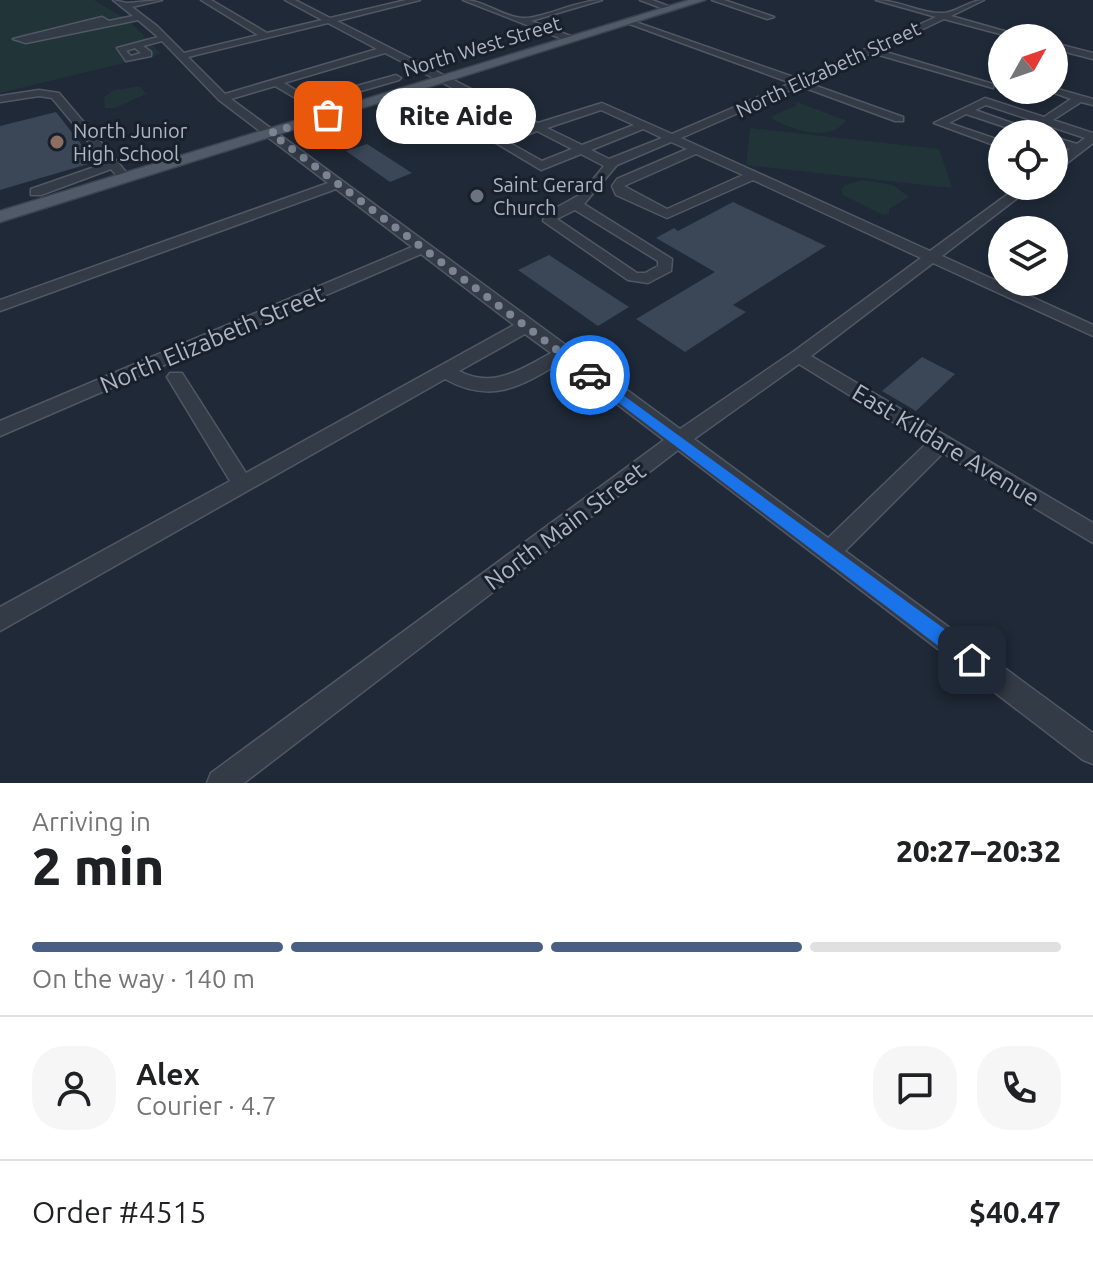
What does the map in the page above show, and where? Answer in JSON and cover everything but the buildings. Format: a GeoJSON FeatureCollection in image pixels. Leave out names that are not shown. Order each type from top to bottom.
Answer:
{"type":"FeatureCollection","features":[{"type":"Feature","properties":{"kind":"main road","name":"North West Street"},"geometry":{"type":"LineString","coordinates":[[0,217],[700,0]]}},
{"type":"Feature","properties":{"kind":"street"},"geometry":{"type":"LineString","coordinates":[[122,3],[158,0]]}},
{"type":"Feature","properties":{"kind":"street"},"geometry":{"type":"LineString","coordinates":[[205,0],[266,36]]}},
{"type":"Feature","properties":{"kind":"street"},"geometry":{"type":"LineString","coordinates":[[289,0],[609,164],[584,201],[550,217],[550,221],[633,277],[648,278],[666,268],[665,259],[576,205]]}},
{"type":"Feature","properties":{"kind":"street"},"geometry":{"type":"LineString","coordinates":[[182,56],[416,0]]}},
{"type":"Feature","properties":{"kind":"street"},"geometry":{"type":"LineString","coordinates":[[467,0],[570,39]]}},
{"type":"Feature","properties":{"kind":"street"},"geometry":{"type":"LineString","coordinates":[[523,21],[598,0]]}},
{"type":"Feature","properties":{"kind":"street"},"geometry":{"type":"LineString","coordinates":[[644,0],[672,9]]}},
{"type":"Feature","properties":{"kind":"street"},"geometry":{"type":"LineString","coordinates":[[716,0],[770,17]]}},
{"type":"Feature","properties":{"kind":"street"},"geometry":{"type":"LineString","coordinates":[[880,0],[988,28]]}},
{"type":"Feature","properties":{"kind":"street","name":"North Elizabeth Street"},"geometry":{"type":"LineString","coordinates":[[609,164],[802,82],[980,0]]}},
{"type":"Feature","properties":{"kind":"street"},"geometry":{"type":"LineString","coordinates":[[122,3],[165,38],[223,98],[1093,750]]}},
{"type":"Feature","properties":{"kind":"street"},"geometry":{"type":"LineString","coordinates":[[101,19],[17,39],[101,19],[139,17]]}},
{"type":"Feature","properties":{"kind":"street"},"geometry":{"type":"LineString","coordinates":[[630,21],[899,119]]}},
{"type":"Feature","properties":{"kind":"street"},"geometry":{"type":"LineString","coordinates":[[137,45],[165,38]]}},
{"type":"Feature","properties":{"kind":"street"},"geometry":{"type":"LineString","coordinates":[[223,98],[387,49]]}},
{"type":"Feature","properties":{"kind":"street"},"geometry":{"type":"LineString","coordinates":[[871,50],[988,86]]}},
{"type":"Feature","properties":{"kind":"street"},"geometry":{"type":"LineString","coordinates":[[1068,50],[1093,56]]}},
{"type":"Feature","properties":{"kind":"street"},"geometry":{"type":"LineString","coordinates":[[359,57],[371,64]]}},
{"type":"Feature","properties":{"kind":"street"},"geometry":{"type":"LineString","coordinates":[[383,71],[413,88]]}},
{"type":"Feature","properties":{"kind":"street"},"geometry":{"type":"LineString","coordinates":[[276,82],[309,103],[396,78]]}},
{"type":"Feature","properties":{"kind":"street"},"geometry":{"type":"LineString","coordinates":[[988,86],[969,96],[1042,120]]}},
{"type":"Feature","properties":{"kind":"street"},"geometry":{"type":"LineString","coordinates":[[0,99],[30,94],[55,95],[125,178]]}},
{"type":"Feature","properties":{"kind":"street"},"geometry":{"type":"LineString","coordinates":[[1068,95],[1093,102]]}},
{"type":"Feature","properties":{"kind":"street"},"geometry":{"type":"LineString","coordinates":[[1046,120],[1079,98]]}},
{"type":"Feature","properties":{"kind":"street"},"geometry":{"type":"LineString","coordinates":[[985,101],[940,123],[988,140]]}},
{"type":"Feature","properties":{"kind":"street"},"geometry":{"type":"LineString","coordinates":[[643,125],[541,166],[502,143],[505,138],[595,106],[643,125],[673,138],[928,258],[1093,331]]}},
{"type":"Feature","properties":{"kind":"street"},"geometry":{"type":"LineString","coordinates":[[967,111],[994,120]]}},
{"type":"Feature","properties":{"kind":"street"},"geometry":{"type":"LineString","coordinates":[[1068,129],[1093,137]]}},
{"type":"Feature","properties":{"kind":"street"},"geometry":{"type":"LineString","coordinates":[[1068,156],[1093,137]]}},
{"type":"Feature","properties":{"kind":"street"},"geometry":{"type":"LineString","coordinates":[[1068,144],[1079,148]]}},
{"type":"Feature","properties":{"kind":"street"},"geometry":{"type":"LineString","coordinates":[[695,150],[621,182],[618,186],[621,192],[667,214],[751,176]]}},
{"type":"Feature","properties":{"kind":"street"},"geometry":{"type":"LineString","coordinates":[[36,192],[63,184],[73,176],[114,164]]}},
{"type":"Feature","properties":{"kind":"street"},"geometry":{"type":"LineString","coordinates":[[0,306],[338,184]]}},
{"type":"Feature","properties":{"kind":"street","name":"North Main Street"},"geometry":{"type":"LineString","coordinates":[[221,783],[677,441],[799,356],[1008,200]]}},
{"type":"Feature","properties":{"kind":"street","name":"North Elizabeth Street"},"geometry":{"type":"LineString","coordinates":[[0,429],[423,248]]}},
{"type":"Feature","properties":{"kind":"street"},"geometry":{"type":"LineString","coordinates":[[0,620],[526,326]]}},
{"type":"Feature","properties":{"kind":"street"},"geometry":{"type":"LineString","coordinates":[[445,371],[471,385],[496,388],[562,354]]}},
{"type":"Feature","properties":{"kind":"street","name":"East Kildare Avenue"},"geometry":{"type":"LineString","coordinates":[[799,356],[1093,534]]}},
{"type":"Feature","properties":{"kind":"street"},"geometry":{"type":"LineString","coordinates":[[176,377],[243,485]]}},
{"type":"Feature","properties":{"kind":"street"},"geometry":{"type":"LineString","coordinates":[[828,553],[941,442]]}},
{"type":"Feature","properties":{"kind":"green space"},"geometry":{"type":"Polygon","coordinates":[[[0,0],[94,0],[130,21],[161,54],[0,93],[0,0]]]}},
{"type":"Feature","properties":{"kind":"green space"},"geometry":{"type":"Polygon","coordinates":[[[141,87],[146,94],[115,108],[105,108],[104,97],[114,90],[141,87]]]}},
{"type":"Feature","properties":{"kind":"green space"},"geometry":{"type":"Polygon","coordinates":[[[797,102],[847,121],[821,133],[801,130],[773,119],[772,116],[796,106],[797,102]]]}},
{"type":"Feature","properties":{"kind":"green space"},"geometry":{"type":"Polygon","coordinates":[[[750,128],[939,149],[952,188],[746,165],[750,128]]]}},
{"type":"Feature","properties":{"kind":"green space"},"geometry":{"type":"Polygon","coordinates":[[[863,180],[893,185],[909,197],[889,209],[889,214],[883,215],[843,195],[841,190],[845,185],[863,180]]]}},
{"type":"Feature","properties":{"kind":"way so far"},"geometry":{"type":"LineString","coordinates":[[328,115],[271,133],[590,375]]}},
{"type":"Feature","properties":{"kind":"place","name":"Rite Aide"},"geometry":{"type":"Point","coordinates":[328,115]}},
{"type":"Feature","properties":{"kind":"place","name":"North Junior High School"},"geometry":{"type":"Point","coordinates":[57,142]}},
{"type":"Feature","properties":{"kind":"place","name":"Saint Gerard Church"},"geometry":{"type":"Point","coordinates":[477,196]}},
{"type":"Feature","properties":{"kind":"route"},"geometry":{"type":"LineString","coordinates":[[590,375],[972,660]]}}]}
